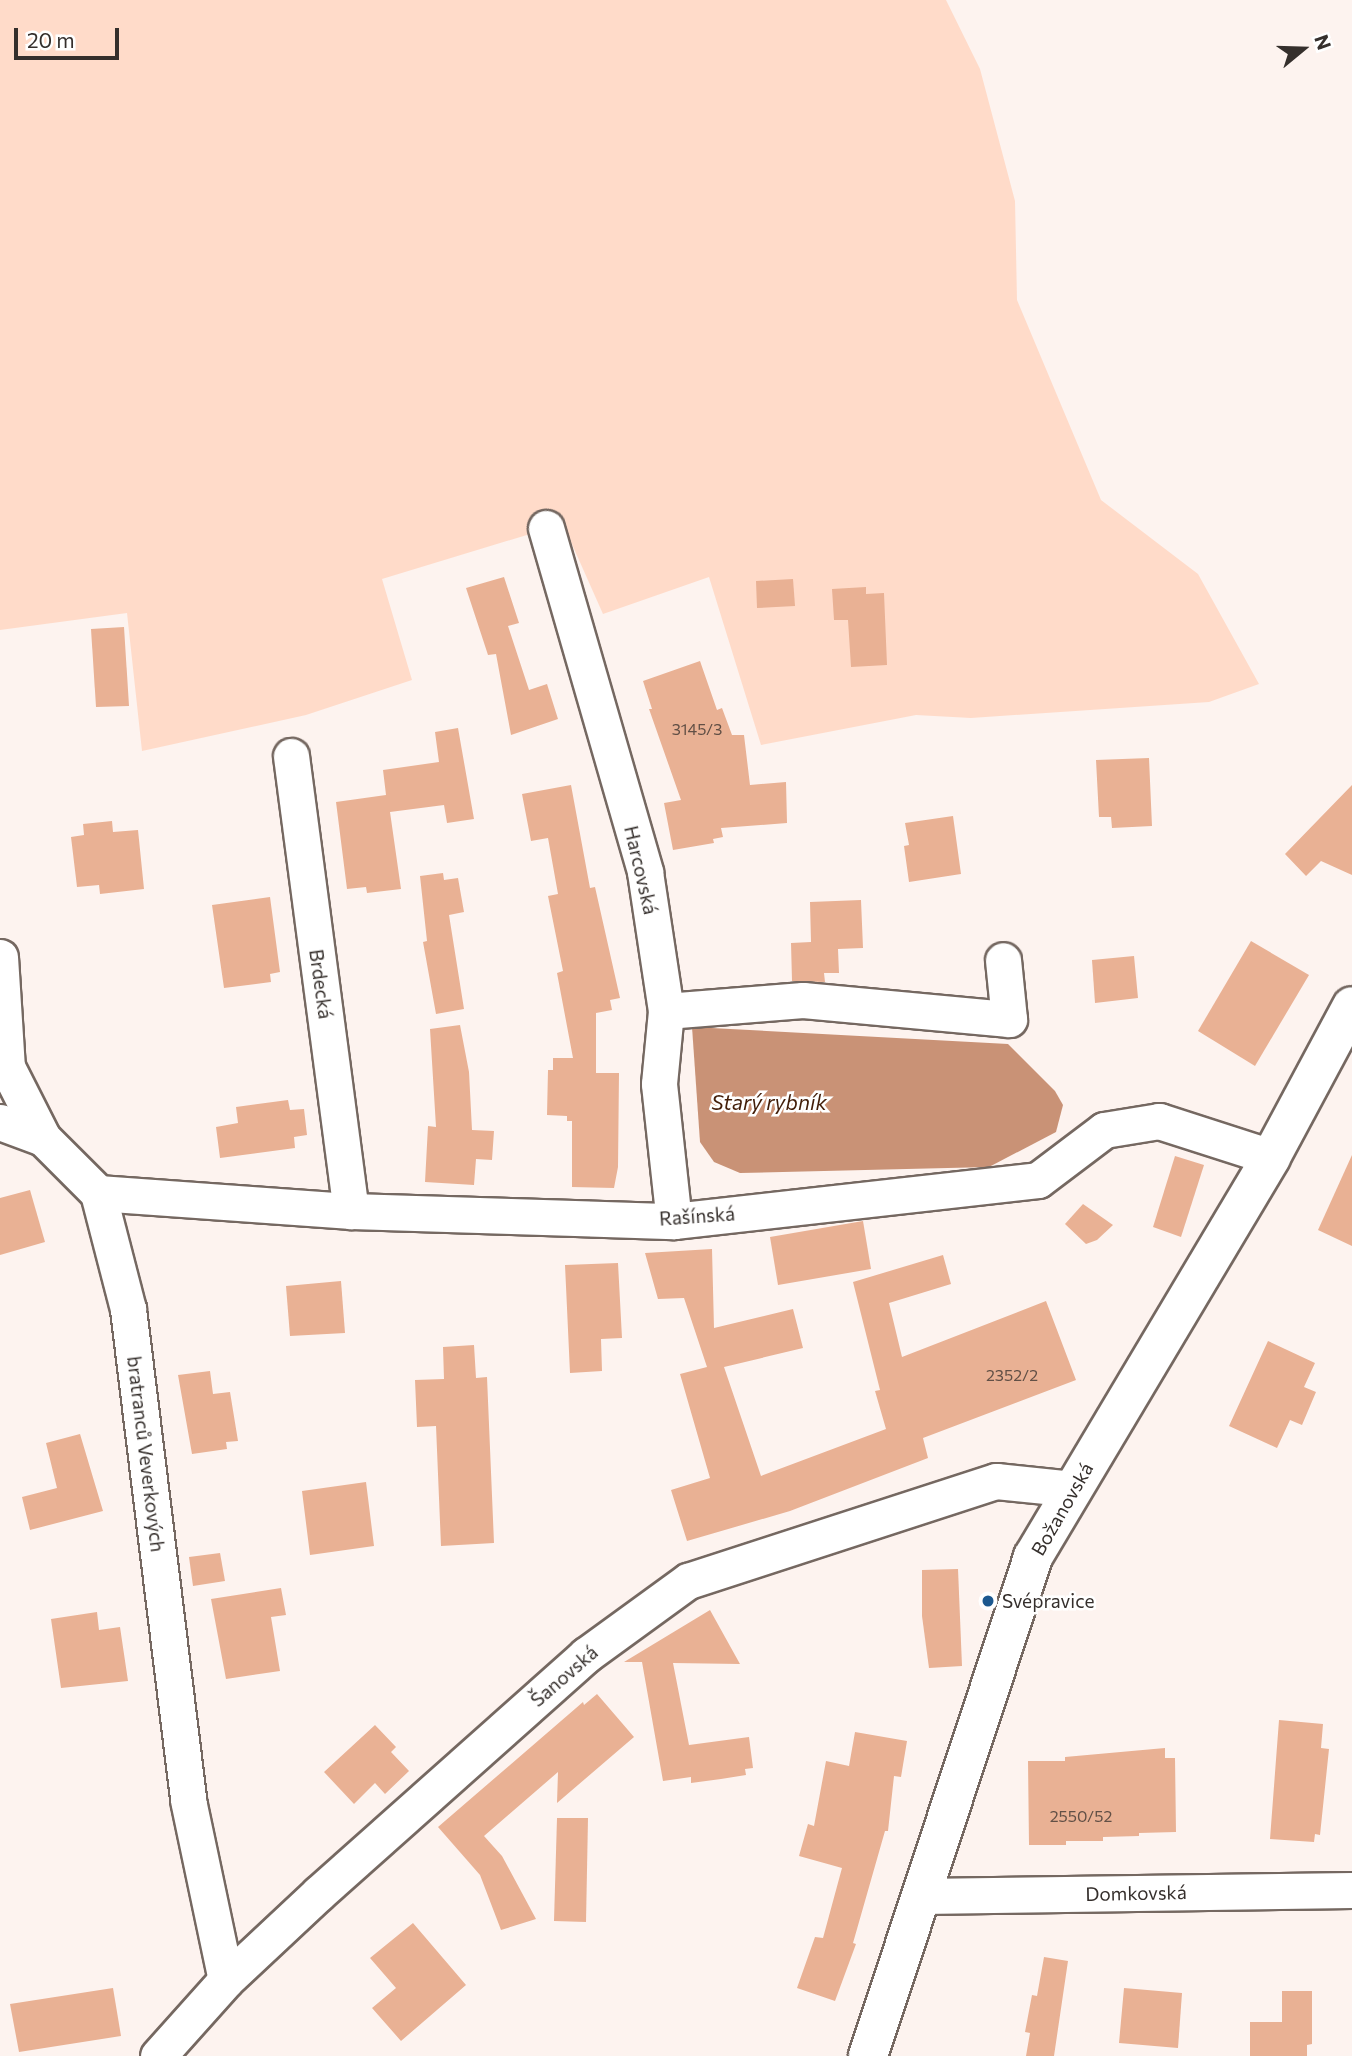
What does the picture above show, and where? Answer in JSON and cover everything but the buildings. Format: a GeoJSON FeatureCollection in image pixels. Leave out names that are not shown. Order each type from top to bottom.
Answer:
{"type":"FeatureCollection","features":[{"type":"Feature","properties":{"kind":"street","name":"Harcovská"},"geometry":{"type":"LineString","coordinates":[[546,528],[645,872],[666,1011],[659,1084],[674,1221]]}},
{"type":"Feature","properties":{"kind":"street","name":"Brdecká"},"geometry":{"type":"LineString","coordinates":[[291,756],[351,1211]]}},
{"type":"Feature","properties":{"kind":"street"},"geometry":{"type":"LineString","coordinates":[[0,957],[6,1067],[43,1138],[98,1193]]}},
{"type":"Feature","properties":{"kind":"street"},"geometry":{"type":"LineString","coordinates":[[666,1011],[803,1000],[1009,1019],[1003,960]]}},
{"type":"Feature","properties":{"kind":"street","name":"Božanovská"},"geometry":{"type":"LineString","coordinates":[[868,2056],[1032,1558],[1271,1157],[1352,1006]]}},
{"type":"Feature","properties":{"kind":"street","name":"Rašínská"},"geometry":{"type":"LineString","coordinates":[[98,1193],[351,1211],[674,1221],[1038,1180],[1104,1130],[1159,1121],[1271,1157]]}},
{"type":"Feature","properties":{"kind":"street"},"geometry":{"type":"LineString","coordinates":[[0,1122],[43,1138]]}},
{"type":"Feature","properties":{"kind":"street","name":"bratranců Veverkových"},"geometry":{"type":"LineString","coordinates":[[98,1193],[128,1309],[188,1800],[226,1980]]}},
{"type":"Feature","properties":{"kind":"street","name":"Šanovská"},"geometry":{"type":"LineString","coordinates":[[158,2056],[226,1980],[586,1655],[688,1581],[996,1481],[1073,1489]]}},
{"type":"Feature","properties":{"kind":"street","name":"Domkovská"},"geometry":{"type":"LineString","coordinates":[[921,1896],[1352,1890]]}},
{"type":"Feature","properties":{"kind":"shaded area"},"geometry":{"type":"Polygon","coordinates":[[[0,0],[946,0],[980,69],[1015,201],[1017,300],[1101,500],[1198,574],[1259,684],[1209,702],[971,718],[916,715],[761,745],[709,577],[603,614],[563,524],[382,579],[412,680],[306,715],[142,751],[127,613],[0,630],[0,0]]]}},
{"type":"Feature","properties":{"kind":"water","name":"Starý rybník"},"geometry":{"type":"Polygon","coordinates":[[[692,1027],[1008,1044],[1055,1091],[1063,1105],[1056,1132],[989,1167],[740,1173],[714,1162],[700,1142],[692,1027]]]}},
{"type":"Feature","properties":{"kind":"place","name":"Svépravice"},"geometry":{"type":"Point","coordinates":[988,1601]}}]}
